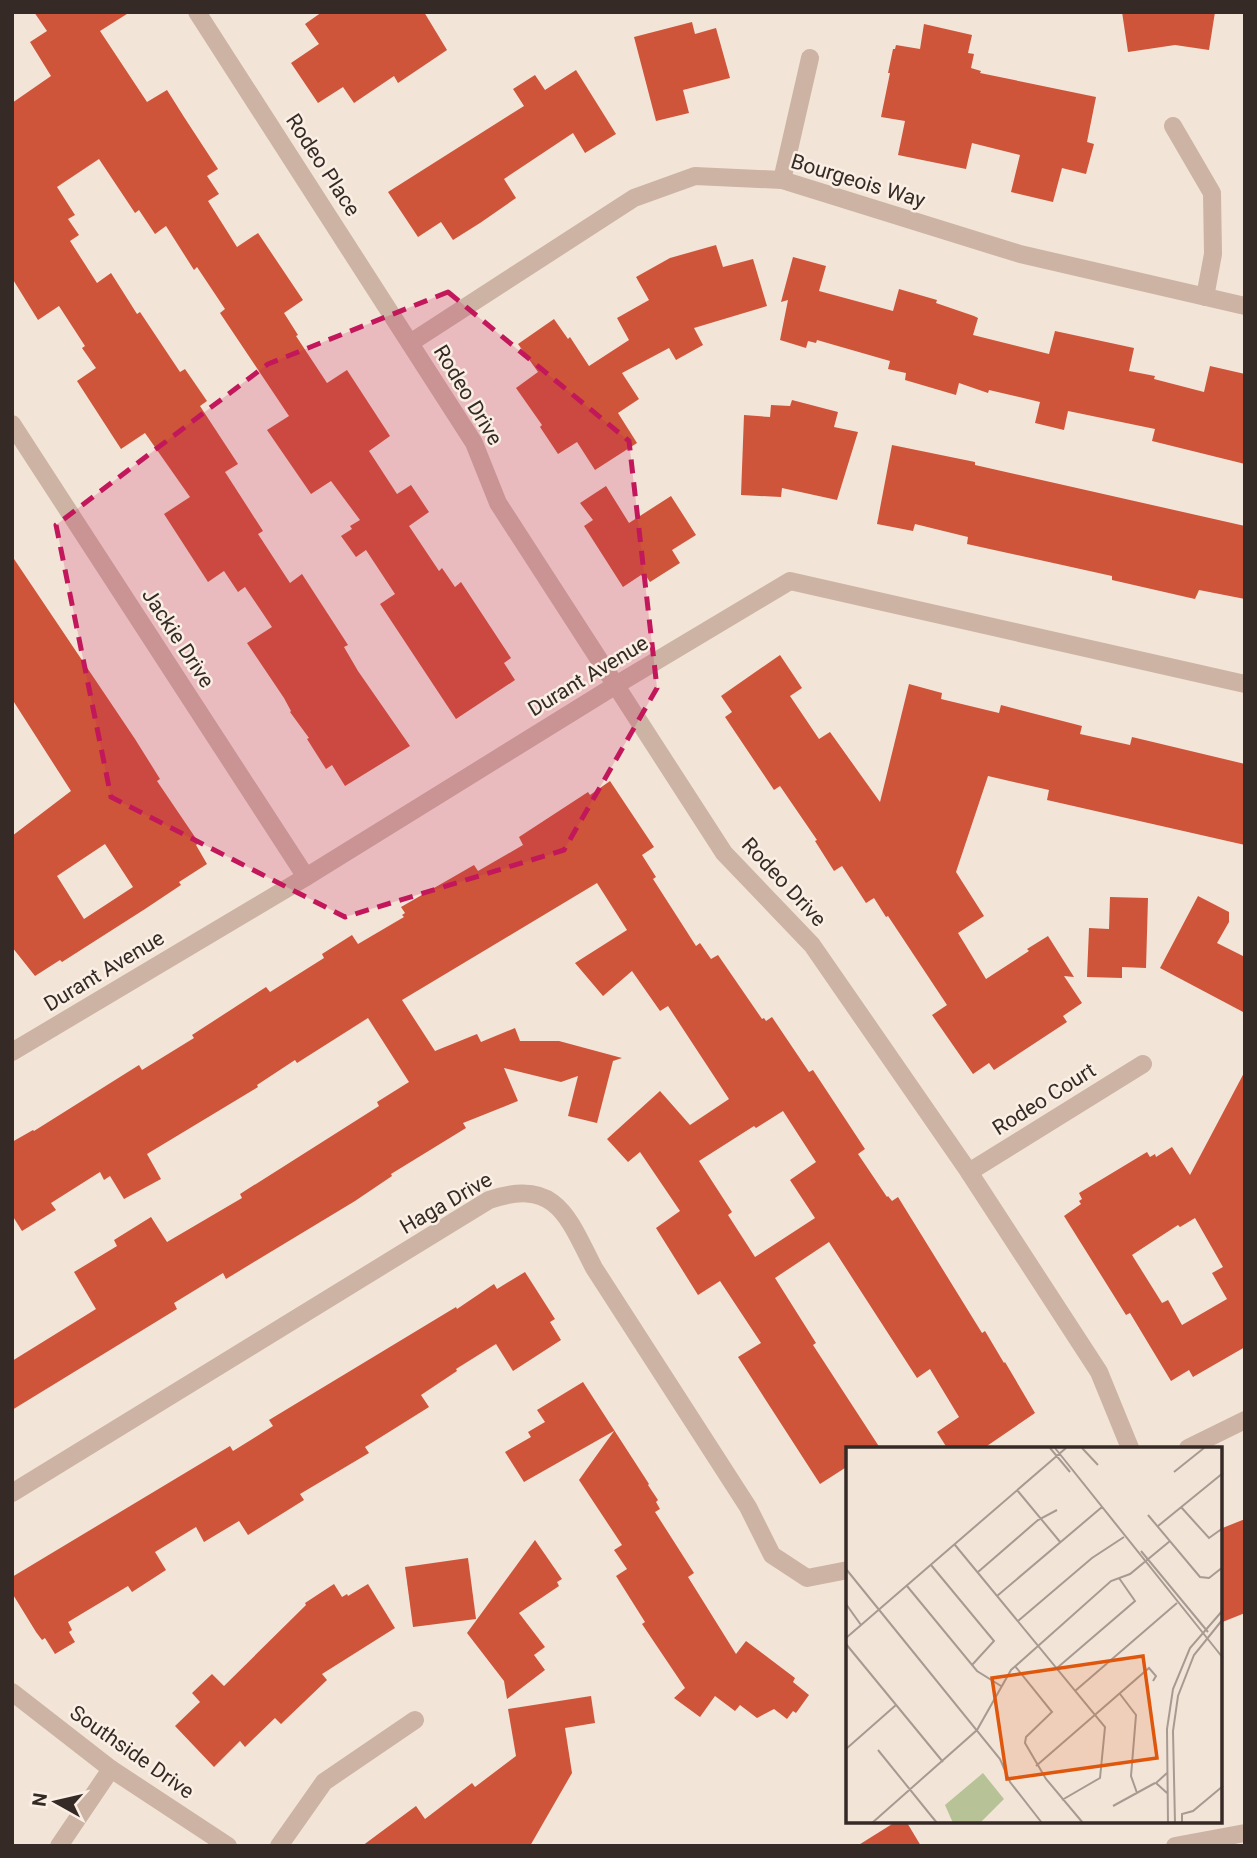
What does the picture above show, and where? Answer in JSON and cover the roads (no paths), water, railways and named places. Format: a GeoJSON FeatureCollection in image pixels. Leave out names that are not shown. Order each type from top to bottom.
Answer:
{"type":"FeatureCollection","features":[{"type":"Feature","properties":{"kind":"street","name":"Rodeo Place"},"geometry":{"type":"LineString","coordinates":[[197,12],[410,343]]}},
{"type":"Feature","properties":{"kind":"street"},"geometry":{"type":"LineString","coordinates":[[782,180],[810,58]]}},
{"type":"Feature","properties":{"kind":"street"},"geometry":{"type":"LineString","coordinates":[[1173,126],[1212,193],[1213,254],[1205,297]]}},
{"type":"Feature","properties":{"kind":"street","name":"Bourgeois Way"},"geometry":{"type":"LineString","coordinates":[[410,343],[634,198],[695,176],[782,180],[1020,254],[1245,306]]}},
{"type":"Feature","properties":{"kind":"street","name":"Rodeo Drive"},"geometry":{"type":"LineString","coordinates":[[410,343],[474,443],[498,503],[724,853],[812,945],[969,1172],[1099,1372],[1130,1447]]}},
{"type":"Feature","properties":{"kind":"street","name":"Jackie Drive"},"geometry":{"type":"LineString","coordinates":[[12,424],[306,877]]}},
{"type":"Feature","properties":{"kind":"street","name":"Durant Avenue"},"geometry":{"type":"LineString","coordinates":[[12,1052],[306,877],[790,581],[1245,684]]}},
{"type":"Feature","properties":{"kind":"street","name":"Rodeo Court"},"geometry":{"type":"LineString","coordinates":[[969,1172],[1143,1063]]}},
{"type":"Feature","properties":{"kind":"street","name":"Haga Drive"},"geometry":{"type":"LineString","coordinates":[[12,1493],[489,1200],[513,1192],[537,1194],[559,1206],[573,1227],[594,1268],[748,1507],[772,1555],[807,1578],[846,1570]]}},
{"type":"Feature","properties":{"kind":"street"},"geometry":{"type":"LineString","coordinates":[[1190,1447],[1245,1420]]}},
{"type":"Feature","properties":{"kind":"street","name":"Southside Drive"},"geometry":{"type":"LineString","coordinates":[[12,1692],[111,1769],[228,1846]]}},
{"type":"Feature","properties":{"kind":"street"},"geometry":{"type":"LineString","coordinates":[[279,1846],[324,1782],[415,1720]]}},
{"type":"Feature","properties":{"kind":"street"},"geometry":{"type":"LineString","coordinates":[[59,1846],[111,1769]]}},
{"type":"Feature","properties":{"kind":"street"},"geometry":{"type":"LineString","coordinates":[[1175,1846],[1245,1833]]}}]}
